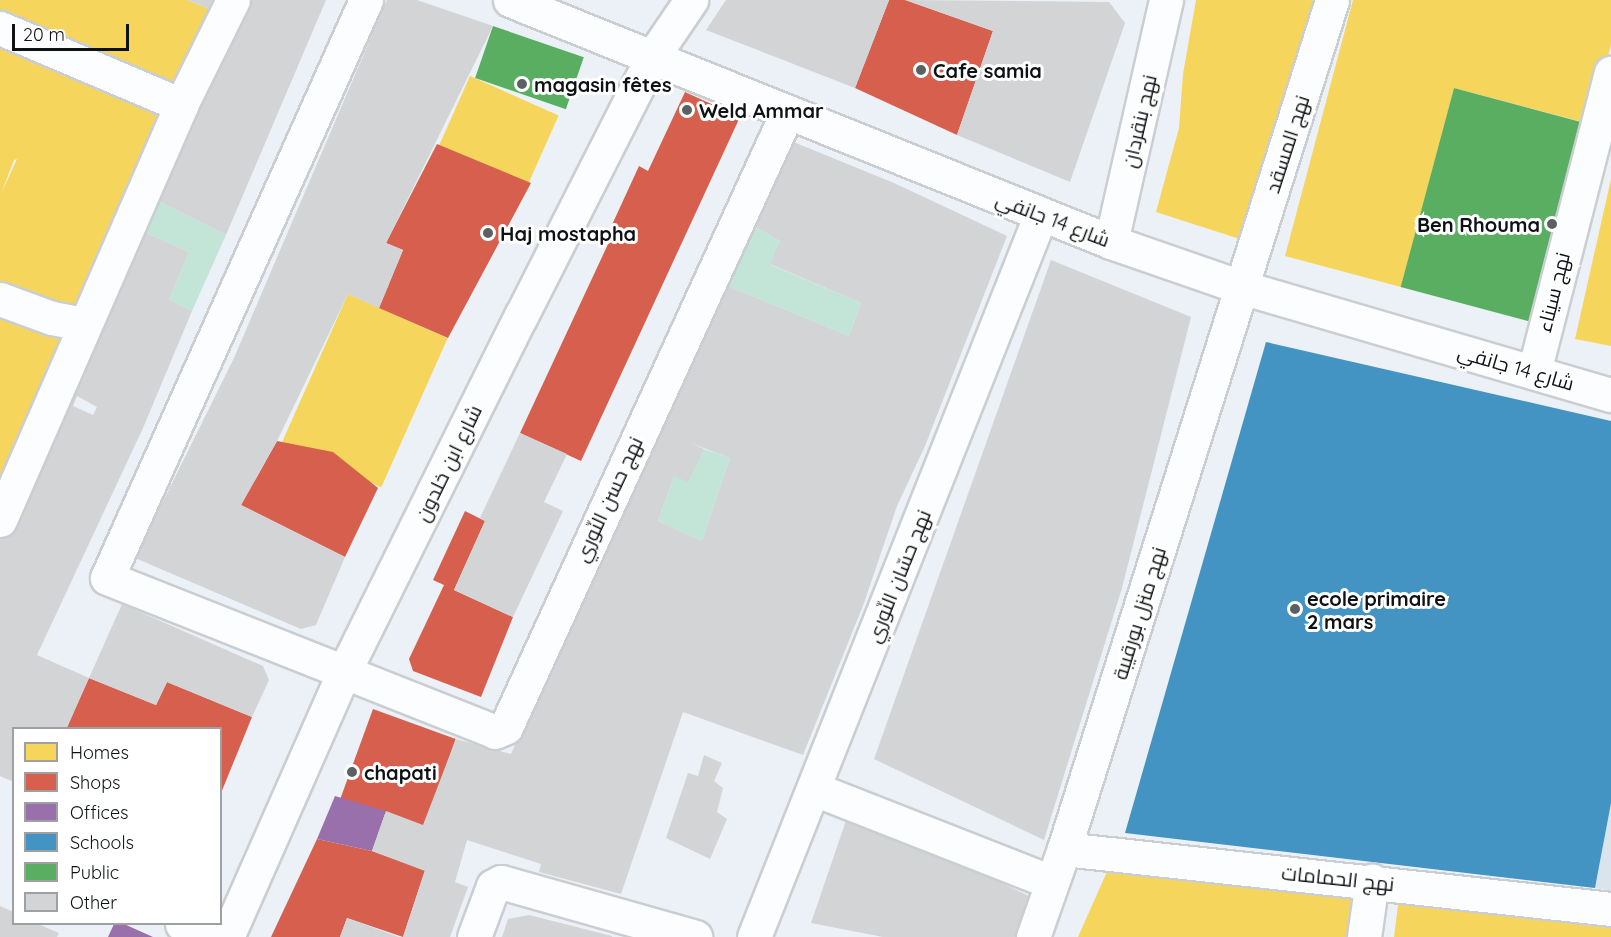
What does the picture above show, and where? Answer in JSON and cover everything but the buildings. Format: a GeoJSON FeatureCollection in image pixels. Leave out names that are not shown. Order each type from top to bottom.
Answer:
{"type":"FeatureCollection","features":[{"type":"Feature","properties":{"kind":"street"},"geometry":{"type":"LineString","coordinates":[[0,520],[181,105],[233,0]]}},
{"type":"Feature","properties":{"kind":"street","name":"نهج حسن النّوري"},"geometry":{"type":"LineString","coordinates":[[366,0],[107,574],[110,581],[495,732],[506,727],[787,113]]}},
{"type":"Feature","properties":{"kind":"street","name":"شارع 14 جانفي"},"geometry":{"type":"LineString","coordinates":[[510,0],[1111,242],[1241,287],[1611,395]]}},
{"type":"Feature","properties":{"kind":"street","name":"شارع ابن خلدون"},"geometry":{"type":"LineString","coordinates":[[227,937],[343,674],[653,56],[691,0]]}},
{"type":"Feature","properties":{"kind":"street","name":"نهج بنقردان"},"geometry":{"type":"LineString","coordinates":[[1111,242],[1166,0]]}},
{"type":"Feature","properties":{"kind":"street","name":"نهج المسقد"},"geometry":{"type":"LineString","coordinates":[[1241,287],[1332,0]]}},
{"type":"Feature","properties":{"kind":"street"},"geometry":{"type":"LineString","coordinates":[[0,28],[181,105]]}},
{"type":"Feature","properties":{"kind":"street","name":"نهج سيناء"},"geometry":{"type":"LineString","coordinates":[[1534,372],[1599,155],[1611,73]]}},
{"type":"Feature","properties":{"kind":"street","name":"نهج حسّان النّوري"},"geometry":{"type":"LineString","coordinates":[[754,937],[1041,214]]}},
{"type":"Feature","properties":{"kind":"street","name":"نهج منزل بورقيبة"},"geometry":{"type":"LineString","coordinates":[[1033,937],[1064,849],[1241,287]]}},
{"type":"Feature","properties":{"kind":"street"},"geometry":{"type":"LineString","coordinates":[[0,298],[52,318],[84,324]]}},
{"type":"Feature","properties":{"kind":"street"},"geometry":{"type":"LineString","coordinates":[[814,789],[1051,882]]}},
{"type":"Feature","properties":{"kind":"street","name":"نهج الحمامات"},"geometry":{"type":"LineString","coordinates":[[1064,849],[1611,909]]}},
{"type":"Feature","properties":{"kind":"street"},"geometry":{"type":"LineString","coordinates":[[1364,937],[1372,881]]}},
{"type":"Feature","properties":{"kind":"street"},"geometry":{"type":"LineString","coordinates":[[474,937],[497,884],[695,937]]}},
{"type":"Feature","properties":{"kind":"street"},"geometry":{"type":"LineString","coordinates":[[184,925],[214,937]]}},
{"type":"Feature","properties":{"kind":"shaded area"},"geometry":{"type":"Polygon","coordinates":[[[1611,803],[1611,890],[1595,888],[1611,803]]]}},
{"type":"Feature","properties":{"kind":"green space"},"geometry":{"type":"Polygon","coordinates":[[[150,197],[226,235],[192,311],[169,300],[189,252],[137,229],[150,197]]]}},
{"type":"Feature","properties":{"kind":"green space"},"geometry":{"type":"Polygon","coordinates":[[[747,222],[780,241],[771,265],[861,303],[849,336],[721,283],[747,222]]]}},
{"type":"Feature","properties":{"kind":"green space"},"geometry":{"type":"Polygon","coordinates":[[[704,449],[730,458],[702,541],[658,521],[674,476],[704,449]]]}},
{"type":"Feature","properties":{"kind":"place","name":"Cafe samia"},"geometry":{"type":"Point","coordinates":[921,70]}},
{"type":"Feature","properties":{"kind":"place","name":"magasin fêtes"},"geometry":{"type":"Point","coordinates":[522,84]}},
{"type":"Feature","properties":{"kind":"place","name":"Weld Ammar"},"geometry":{"type":"Point","coordinates":[687,110]}},
{"type":"Feature","properties":{"kind":"place","name":"Ben Rhouma"},"geometry":{"type":"Point","coordinates":[1552,224]}},
{"type":"Feature","properties":{"kind":"place","name":"Haj mostapha"},"geometry":{"type":"Point","coordinates":[488,233]}},
{"type":"Feature","properties":{"kind":"place","name":"ecole primaire 2 mars"},"geometry":{"type":"Point","coordinates":[1295,609]}},
{"type":"Feature","properties":{"kind":"place","name":"chapati"},"geometry":{"type":"Point","coordinates":[352,772]}}]}
